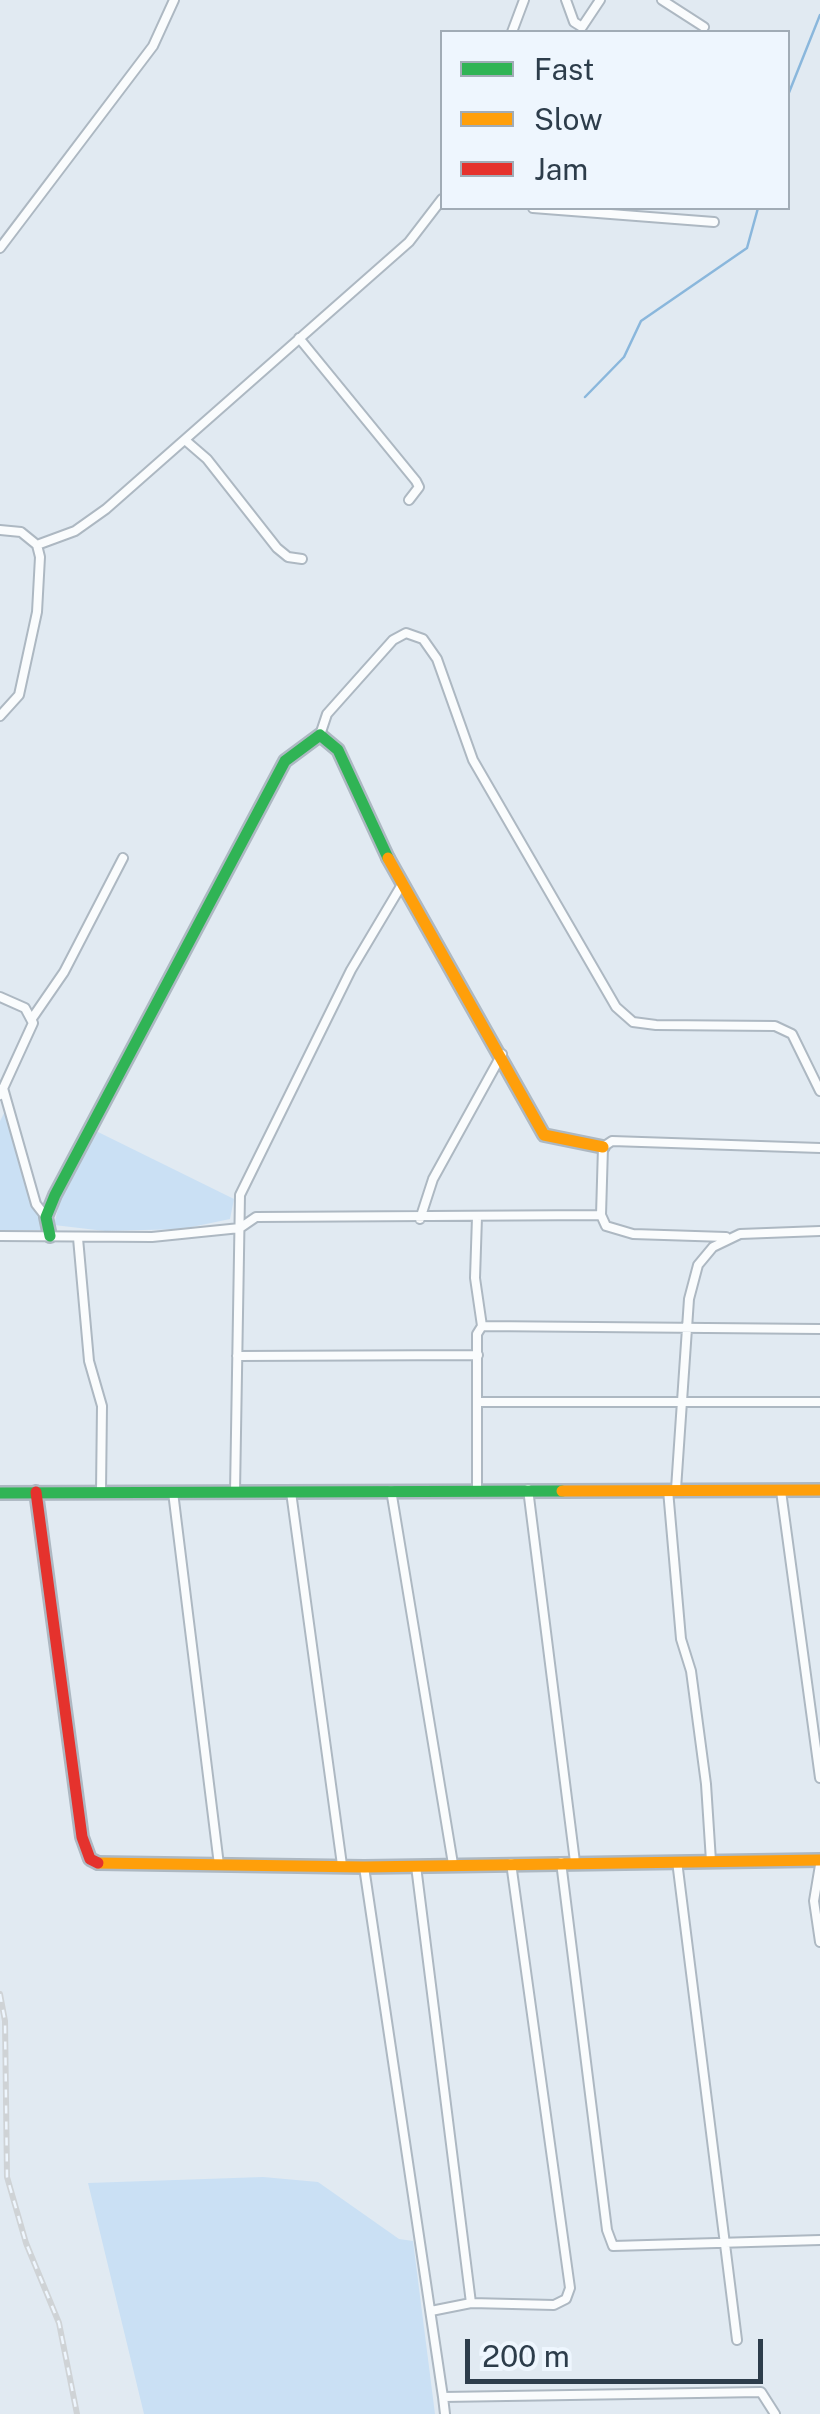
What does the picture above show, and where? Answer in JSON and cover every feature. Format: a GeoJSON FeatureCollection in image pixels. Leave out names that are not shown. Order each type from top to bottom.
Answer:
{"type":"FeatureCollection","features":[{"type":"Feature","properties":{"kind":"street"},"geometry":{"type":"LineString","coordinates":[[0,248],[153,46],[174,0]]}},
{"type":"Feature","properties":{"kind":"street"},"geometry":{"type":"LineString","coordinates":[[513,30],[524,0]]}},
{"type":"Feature","properties":{"kind":"street"},"geometry":{"type":"LineString","coordinates":[[566,0],[574,22],[582,27],[600,0]]}},
{"type":"Feature","properties":{"kind":"street"},"geometry":{"type":"LineString","coordinates":[[662,0],[704,26]]}},
{"type":"Feature","properties":{"kind":"street"},"geometry":{"type":"LineString","coordinates":[[37,545],[75,532],[95,517],[409,242],[440,202]]}},
{"type":"Feature","properties":{"kind":"street"},"geometry":{"type":"LineString","coordinates":[[559,210],[714,222]]}},
{"type":"Feature","properties":{"kind":"street"},"geometry":{"type":"LineString","coordinates":[[299,338],[416,481],[419,487],[409,500]]}},
{"type":"Feature","properties":{"kind":"street"},"geometry":{"type":"LineString","coordinates":[[184,440],[206,459],[277,548],[288,557],[302,559]]}},
{"type":"Feature","properties":{"kind":"street"},"geometry":{"type":"LineString","coordinates":[[0,530],[21,532],[37,545]]}},
{"type":"Feature","properties":{"kind":"street"},"geometry":{"type":"LineString","coordinates":[[0,716],[20,695],[37,612],[37,545]]}},
{"type":"Feature","properties":{"kind":"street"},"geometry":{"type":"LineString","coordinates":[[46,1218],[286,761],[320,735],[327,714],[393,640],[406,633],[422,638],[437,659],[473,760],[616,1007],[633,1022],[656,1026],[775,1026],[792,1034],[820,1091]]}},
{"type":"Feature","properties":{"kind":"street"},"geometry":{"type":"LineString","coordinates":[[320,735],[338,750],[401,886],[502,1054],[544,1135],[604,1147]]}},
{"type":"Feature","properties":{"kind":"street"},"geometry":{"type":"LineString","coordinates":[[50,1236],[46,1218],[36,1204],[2,1091],[33,1017],[64,972],[123,858]]}},
{"type":"Feature","properties":{"kind":"street"},"geometry":{"type":"LineString","coordinates":[[235,1492],[240,1195],[351,970],[401,886]]}},
{"type":"Feature","properties":{"kind":"street"},"geometry":{"type":"LineString","coordinates":[[0,996],[25,1008],[33,1017]]}},
{"type":"Feature","properties":{"kind":"street"},"geometry":{"type":"LineString","coordinates":[[420,1219],[432,1179],[502,1054]]}},
{"type":"Feature","properties":{"kind":"street"},"geometry":{"type":"LineString","coordinates":[[820,1148],[612,1140],[604,1147],[601,1216],[606,1226],[616,1231],[726,1237],[761,1231],[820,1231]]}},
{"type":"Feature","properties":{"kind":"street"},"geometry":{"type":"LineString","coordinates":[[0,1236],[78,1238],[240,1228],[256,1216],[601,1216]]}},
{"type":"Feature","properties":{"kind":"street"},"geometry":{"type":"LineString","coordinates":[[477,1217],[475,1278],[482,1326],[477,1334],[477,1488]]}},
{"type":"Feature","properties":{"kind":"street"},"geometry":{"type":"LineString","coordinates":[[711,1861],[706,1784],[691,1671],[682,1645],[672,1490],[698,1265],[726,1237]]}},
{"type":"Feature","properties":{"kind":"street"},"geometry":{"type":"LineString","coordinates":[[78,1238],[90,1361],[102,1406],[101,1491]]}},
{"type":"Feature","properties":{"kind":"street"},"geometry":{"type":"LineString","coordinates":[[482,1326],[820,1330]]}},
{"type":"Feature","properties":{"kind":"street"},"geometry":{"type":"LineString","coordinates":[[237,1356],[478,1355]]}},
{"type":"Feature","properties":{"kind":"street"},"geometry":{"type":"LineString","coordinates":[[479,1402],[820,1402]]}},
{"type":"Feature","properties":{"kind":"street"},"geometry":{"type":"LineString","coordinates":[[0,1493],[477,1488],[820,1490]]}},
{"type":"Feature","properties":{"kind":"street"},"geometry":{"type":"LineString","coordinates":[[528,1488],[607,2230],[613,2246],[820,2240]]}},
{"type":"Feature","properties":{"kind":"street"},"geometry":{"type":"LineString","coordinates":[[391,1490],[453,1864]]}},
{"type":"Feature","properties":{"kind":"street"},"geometry":{"type":"LineString","coordinates":[[781,1491],[820,1778]]}},
{"type":"Feature","properties":{"kind":"street"},"geometry":{"type":"LineString","coordinates":[[36,1492],[82,1837],[90,1859],[105,1866],[364,1867],[711,1861],[820,1865],[814,1901],[820,1942]]}},
{"type":"Feature","properties":{"kind":"street"},"geometry":{"type":"LineString","coordinates":[[174,1492],[219,1866]]}},
{"type":"Feature","properties":{"kind":"street"},"geometry":{"type":"LineString","coordinates":[[291,1492],[342,1865]]}},
{"type":"Feature","properties":{"kind":"street"},"geometry":{"type":"LineString","coordinates":[[677,1862],[727,2240],[736,2340]]}},
{"type":"Feature","properties":{"kind":"street"},"geometry":{"type":"LineString","coordinates":[[431,2311],[471,2303],[554,2306],[566,2299],[570,2288],[511,1863]]}},
{"type":"Feature","properties":{"kind":"street"},"geometry":{"type":"LineString","coordinates":[[416,1866],[471,2303]]}},
{"type":"Feature","properties":{"kind":"street"},"geometry":{"type":"LineString","coordinates":[[364,1867],[445,2414]]}},
{"type":"Feature","properties":{"kind":"street"},"geometry":{"type":"LineString","coordinates":[[444,2397],[761,2392],[775,2414]]}},
{"type":"Feature","properties":{"kind":"shaded area"},"geometry":{"type":"Polygon","coordinates":[[[6,1109],[44,1230],[0,1230],[0,1121],[6,1109]]]}},
{"type":"Feature","properties":{"kind":"shaded area"},"geometry":{"type":"Polygon","coordinates":[[[96,1131],[234,1199],[230,1219],[182,1229],[105,1231],[54,1225],[60,1200],[96,1131]]]}},
{"type":"Feature","properties":{"kind":"shaded area"},"geometry":{"type":"Polygon","coordinates":[[[263,2177],[318,2182],[399,2239],[413,2241],[435,2414],[144,2414],[88,2183],[263,2177]]]}},
{"type":"Feature","properties":{"kind":"waterway"},"geometry":{"type":"LineString","coordinates":[[790,90],[820,15]]}},
{"type":"Feature","properties":{"kind":"waterway"},"geometry":{"type":"LineString","coordinates":[[585,397],[624,357],[641,321],[747,248],[757,210]]}},
{"type":"Feature","properties":{"kind":"railway"},"geometry":{"type":"LineString","coordinates":[[0,1994],[5,2021],[7,2177],[26,2243],[59,2323],[77,2414]]}},
{"type":"Feature","properties":{"kind":"traffic: fast"},"geometry":{"type":"LineString","coordinates":[[50,1236],[46,1217],[55,1195],[285,761],[320,735],[338,750],[388,858]]}},
{"type":"Feature","properties":{"kind":"traffic: fast"},"geometry":{"type":"LineString","coordinates":[[0,1493],[562,1491]]}},
{"type":"Feature","properties":{"kind":"traffic: slow"},"geometry":{"type":"LineString","coordinates":[[388,858],[544,1135],[603,1147]]}},
{"type":"Feature","properties":{"kind":"traffic: slow"},"geometry":{"type":"LineString","coordinates":[[562,1491],[820,1490]]}},
{"type":"Feature","properties":{"kind":"traffic: slow"},"geometry":{"type":"LineString","coordinates":[[98,1863],[364,1867],[820,1860]]}},
{"type":"Feature","properties":{"kind":"traffic: jam"},"geometry":{"type":"LineString","coordinates":[[36,1492],[82,1837],[90,1859],[98,1863]]}}]}
